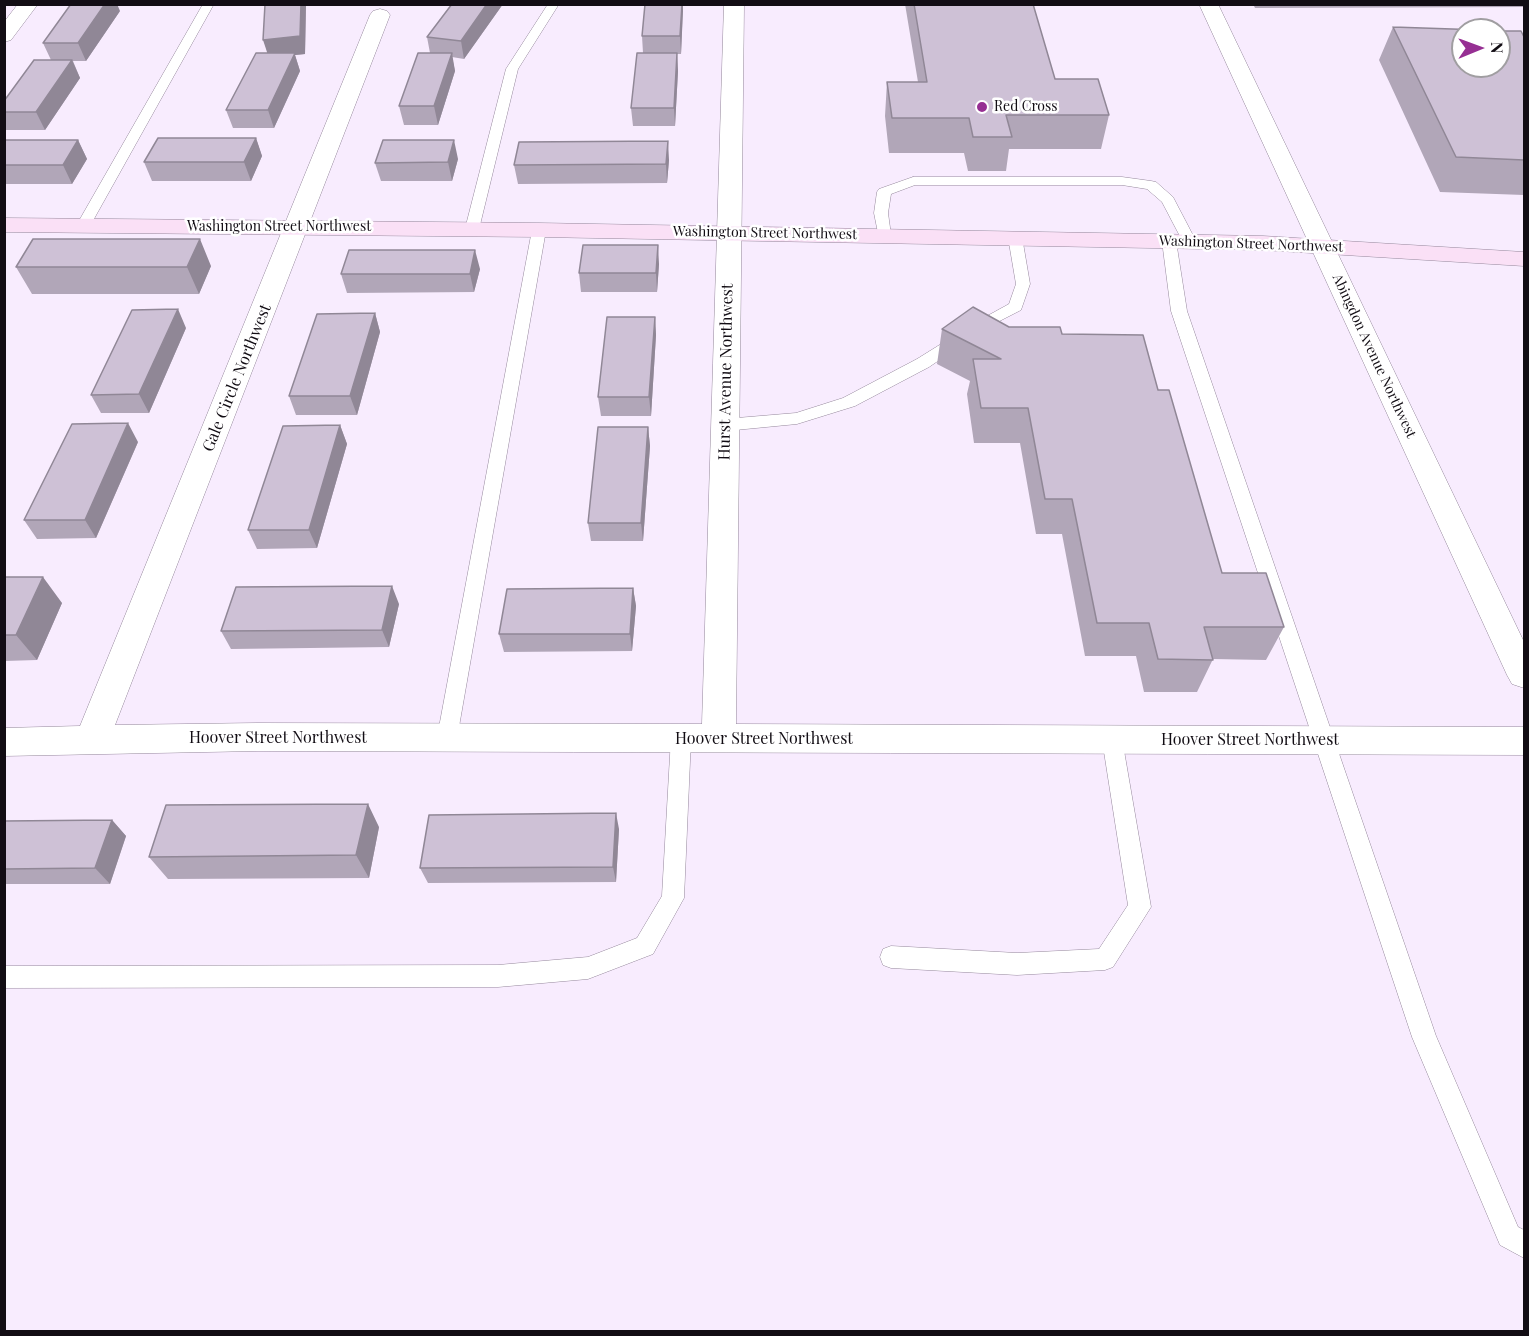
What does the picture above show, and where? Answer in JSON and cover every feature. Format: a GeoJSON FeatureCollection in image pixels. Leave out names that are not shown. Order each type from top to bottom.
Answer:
{"type":"FeatureCollection","features":[{"type":"Feature","properties":{"kind":"main road","name":"Washington Street Northwest"},"geometry":{"type":"LineString","coordinates":[[4,225],[1015,237],[1322,246],[1524,259]]}},
{"type":"Feature","properties":{"kind":"street"},"geometry":{"type":"LineString","coordinates":[[4,36],[29,4]]}},
{"type":"Feature","properties":{"kind":"street","name":"Hurst Avenue Northwest"},"geometry":{"type":"LineString","coordinates":[[719,739],[734,4]]}},
{"type":"Feature","properties":{"kind":"street","name":"Abingdon Avenue Northwest"},"geometry":{"type":"LineString","coordinates":[[1209,4],[1524,675]]}},
{"type":"Feature","properties":{"kind":"street","name":"Gale Circle Northwest"},"geometry":{"type":"LineString","coordinates":[[92,740],[380,15]]}},
{"type":"Feature","properties":{"kind":"street","name":"Hoover Street Northwest"},"geometry":{"type":"LineString","coordinates":[[4,742],[447,738],[1524,741]]}},
{"type":"Feature","properties":{"kind":"lane"},"geometry":{"type":"LineString","coordinates":[[83,226],[209,4]]}},
{"type":"Feature","properties":{"kind":"lane"},"geometry":{"type":"LineString","coordinates":[[472,229],[512,69],[554,4]]}},
{"type":"Feature","properties":{"kind":"lane"},"geometry":{"type":"LineString","coordinates":[[884,235],[881,213],[884,192],[913,181],[1122,181],[1151,185],[1168,200],[1179,241],[1179,311],[1424,1037],[1509,1236],[1524,1245]]}},
{"type":"Feature","properties":{"kind":"lane"},"geometry":{"type":"LineString","coordinates":[[447,738],[539,230]]}},
{"type":"Feature","properties":{"kind":"lane"},"geometry":{"type":"LineString","coordinates":[[725,425],[797,418],[849,402],[923,363],[982,324],[1016,306],[1023,284],[1015,237]]}},
{"type":"Feature","properties":{"kind":"lane"},"geometry":{"type":"LineString","coordinates":[[4,977],[498,976],[588,968],[645,946],[673,898],[681,738]]}},
{"type":"Feature","properties":{"kind":"lane"},"geometry":{"type":"LineString","coordinates":[[891,957],[1017,964],[1105,959],[1140,907],[1112,740]]}},
{"type":"Feature","properties":{"kind":"building"},"geometry":{"type":"Polygon","coordinates":[[[71,4],[105,4],[78,43],[43,43],[71,4]]]}},
{"type":"Feature","properties":{"kind":"building"},"geometry":{"type":"Polygon","coordinates":[[[265,4],[301,4],[300,36],[263,40],[265,4]]]}},
{"type":"Feature","properties":{"kind":"building"},"geometry":{"type":"Polygon","coordinates":[[[452,4],[487,4],[461,41],[427,37],[452,4]]]}},
{"type":"Feature","properties":{"kind":"building"},"geometry":{"type":"Polygon","coordinates":[[[645,4],[682,4],[680,36],[642,36],[645,4]]]}},
{"type":"Feature","properties":{"kind":"building"},"geometry":{"type":"Polygon","coordinates":[[[914,4],[1033,4],[1055,79],[1098,79],[1109,115],[1006,115],[1012,137],[973,137],[969,118],[892,118],[887,82],[927,82],[914,4]]]}},
{"type":"Feature","properties":{"kind":"building"},"geometry":{"type":"Polygon","coordinates":[[[1393,27],[1451,29],[1451,78],[1511,78],[1511,31],[1521,31],[1524,37],[1524,160],[1456,157],[1393,27]]]}},
{"type":"Feature","properties":{"kind":"building"},"geometry":{"type":"Polygon","coordinates":[[[256,53],[295,53],[268,110],[226,110],[256,53]]]}},
{"type":"Feature","properties":{"kind":"building"},"geometry":{"type":"Polygon","coordinates":[[[418,53],[452,53],[434,106],[399,106],[418,53]]]}},
{"type":"Feature","properties":{"kind":"building"},"geometry":{"type":"Polygon","coordinates":[[[637,53],[677,53],[674,108],[631,108],[637,53]]]}},
{"type":"Feature","properties":{"kind":"building"},"geometry":{"type":"Polygon","coordinates":[[[34,60],[72,60],[36,112],[4,112],[4,101],[34,60]]]}},
{"type":"Feature","properties":{"kind":"building"},"geometry":{"type":"Polygon","coordinates":[[[158,138],[256,138],[244,162],[144,162],[158,138]]]}},
{"type":"Feature","properties":{"kind":"building"},"geometry":{"type":"Polygon","coordinates":[[[4,140],[78,140],[63,165],[4,165],[4,140]]]}},
{"type":"Feature","properties":{"kind":"building"},"geometry":{"type":"Polygon","coordinates":[[[383,140],[454,140],[448,162],[375,163],[383,140]]]}},
{"type":"Feature","properties":{"kind":"building"},"geometry":{"type":"Polygon","coordinates":[[[668,141],[666,164],[514,165],[519,142],[668,141]]]}},
{"type":"Feature","properties":{"kind":"building"},"geometry":{"type":"Polygon","coordinates":[[[33,239],[200,239],[187,267],[16,267],[33,239]]]}},
{"type":"Feature","properties":{"kind":"building"},"geometry":{"type":"Polygon","coordinates":[[[583,245],[658,245],[656,273],[579,273],[583,245]]]}},
{"type":"Feature","properties":{"kind":"building"},"geometry":{"type":"Polygon","coordinates":[[[349,250],[475,250],[470,274],[341,274],[349,250]]]}},
{"type":"Feature","properties":{"kind":"building"},"geometry":{"type":"Polygon","coordinates":[[[973,307],[1009,327],[1060,327],[1062,334],[1143,335],[1158,390],[1169,390],[1222,573],[1266,573],[1284,627],[1204,627],[1213,660],[1158,659],[1149,623],[1097,623],[1072,499],[1045,499],[1028,408],[981,408],[973,359],[1001,359],[942,329],[973,307]]]}},
{"type":"Feature","properties":{"kind":"building"},"geometry":{"type":"Polygon","coordinates":[[[178,309],[139,394],[91,395],[132,310],[178,309]]]}},
{"type":"Feature","properties":{"kind":"building"},"geometry":{"type":"Polygon","coordinates":[[[375,313],[350,396],[289,396],[317,314],[375,313]]]}},
{"type":"Feature","properties":{"kind":"building"},"geometry":{"type":"Polygon","coordinates":[[[607,317],[655,317],[649,397],[598,397],[607,317]]]}},
{"type":"Feature","properties":{"kind":"building"},"geometry":{"type":"Polygon","coordinates":[[[128,423],[85,520],[24,520],[72,424],[128,423]]]}},
{"type":"Feature","properties":{"kind":"building"},"geometry":{"type":"Polygon","coordinates":[[[340,425],[309,530],[248,530],[283,426],[340,425]]]}},
{"type":"Feature","properties":{"kind":"building"},"geometry":{"type":"Polygon","coordinates":[[[598,427],[648,427],[641,523],[588,523],[598,427]]]}},
{"type":"Feature","properties":{"kind":"building"},"geometry":{"type":"Polygon","coordinates":[[[4,577],[43,577],[16,635],[4,635],[4,577]]]}},
{"type":"Feature","properties":{"kind":"building"},"geometry":{"type":"Polygon","coordinates":[[[392,586],[382,630],[221,631],[236,587],[392,586]]]}},
{"type":"Feature","properties":{"kind":"building"},"geometry":{"type":"Polygon","coordinates":[[[633,588],[630,634],[499,634],[507,589],[633,588]]]}},
{"type":"Feature","properties":{"kind":"building"},"geometry":{"type":"Polygon","coordinates":[[[368,804],[356,855],[149,857],[166,805],[368,804]]]}},
{"type":"Feature","properties":{"kind":"building"},"geometry":{"type":"Polygon","coordinates":[[[616,813],[613,867],[420,868],[429,815],[616,813]]]}},
{"type":"Feature","properties":{"kind":"building"},"geometry":{"type":"Polygon","coordinates":[[[112,820],[95,868],[4,869],[4,821],[112,820]]]}},
{"type":"Feature","properties":{"kind":"place","name":"Red Cross"},"geometry":{"type":"Point","coordinates":[982,107]}}]}
